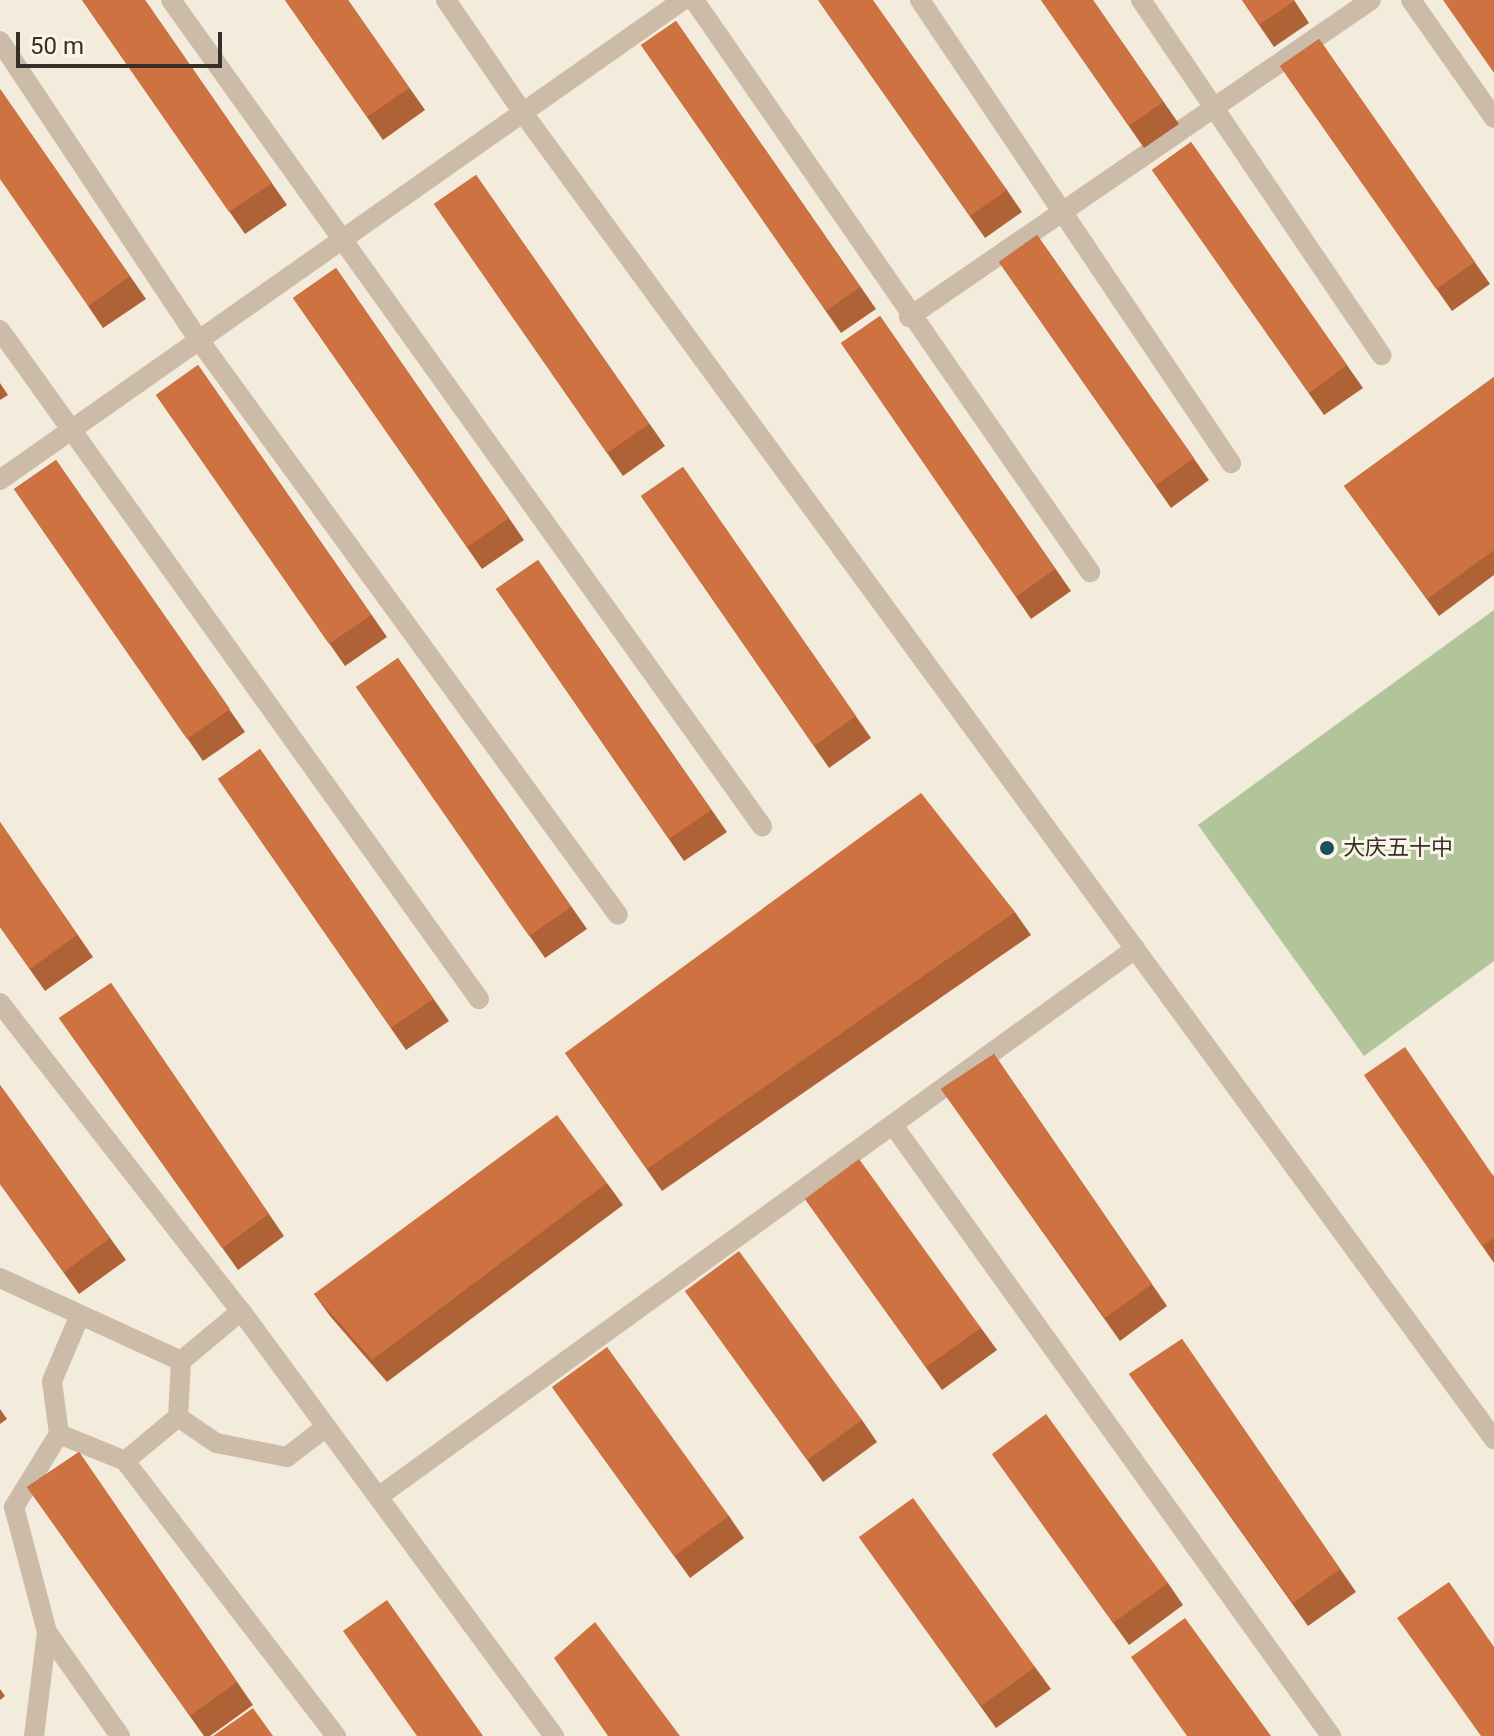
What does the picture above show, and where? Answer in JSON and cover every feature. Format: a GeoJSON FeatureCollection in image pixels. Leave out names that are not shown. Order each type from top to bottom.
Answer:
{"type":"FeatureCollection","features":[{"type":"Feature","properties":{"kind":"street"},"geometry":{"type":"LineString","coordinates":[[171,0],[762,826]]}},
{"type":"Feature","properties":{"kind":"street"},"geometry":{"type":"LineString","coordinates":[[446,0],[523,113],[1494,1439]]}},
{"type":"Feature","properties":{"kind":"street"},"geometry":{"type":"LineString","coordinates":[[0,480],[683,0]]}},
{"type":"Feature","properties":{"kind":"street"},"geometry":{"type":"LineString","coordinates":[[694,0],[909,317],[1090,572]]}},
{"type":"Feature","properties":{"kind":"street"},"geometry":{"type":"LineString","coordinates":[[920,0],[1059,214],[1231,463]]}},
{"type":"Feature","properties":{"kind":"street"},"geometry":{"type":"LineString","coordinates":[[1141,0],[1381,355]]}},
{"type":"Feature","properties":{"kind":"street"},"geometry":{"type":"LineString","coordinates":[[909,317],[1371,0]]}},
{"type":"Feature","properties":{"kind":"street"},"geometry":{"type":"LineString","coordinates":[[1411,0],[1494,118]]}},
{"type":"Feature","properties":{"kind":"street"},"geometry":{"type":"LineString","coordinates":[[0,41],[199,340],[618,915]]}},
{"type":"Feature","properties":{"kind":"street"},"geometry":{"type":"LineString","coordinates":[[0,330],[479,999]]}},
{"type":"Feature","properties":{"kind":"street"},"geometry":{"type":"LineString","coordinates":[[378,1497],[1135,949]]}},
{"type":"Feature","properties":{"kind":"street"},"geometry":{"type":"LineString","coordinates":[[0,1003],[241,1311],[554,1736]]}},
{"type":"Feature","properties":{"kind":"street"},"geometry":{"type":"LineString","coordinates":[[893,1125],[1331,1736]]}},
{"type":"Feature","properties":{"kind":"street"},"geometry":{"type":"LineString","coordinates":[[0,1278],[181,1361]]}},
{"type":"Feature","properties":{"kind":"street"},"geometry":{"type":"LineString","coordinates":[[125,1461],[178,1417],[181,1361],[241,1311]]}},
{"type":"Feature","properties":{"kind":"street"},"geometry":{"type":"LineString","coordinates":[[80,1315],[52,1381],[59,1434],[14,1507],[47,1632],[120,1736]]}},
{"type":"Feature","properties":{"kind":"street"},"geometry":{"type":"LineString","coordinates":[[178,1417],[216,1443],[287,1457],[326,1427]]}},
{"type":"Feature","properties":{"kind":"street"},"geometry":{"type":"LineString","coordinates":[[59,1434],[125,1461],[336,1736]]}},
{"type":"Feature","properties":{"kind":"street"},"geometry":{"type":"LineString","coordinates":[[34,1736],[47,1632]]}},
{"type":"Feature","properties":{"kind":"green space"},"geometry":{"type":"Polygon","coordinates":[[[1494,610],[1494,961],[1364,1056],[1198,825],[1494,610]]]}},
{"type":"Feature","properties":{"kind":"building"},"geometry":{"type":"Polygon","coordinates":[[[82,0],[145,0],[272,183],[229,212],[82,0]]]}},
{"type":"Feature","properties":{"kind":"building"},"geometry":{"type":"Polygon","coordinates":[[[285,0],[348,0],[409,88],[367,117],[285,0]]]}},
{"type":"Feature","properties":{"kind":"building"},"geometry":{"type":"Polygon","coordinates":[[[818,0],[873,0],[1007,190],[970,216],[818,0]]]}},
{"type":"Feature","properties":{"kind":"building"},"geometry":{"type":"Polygon","coordinates":[[[1041,0],[1093,0],[1163,102],[1129,126],[1041,0]]]}},
{"type":"Feature","properties":{"kind":"building"},"geometry":{"type":"Polygon","coordinates":[[[1242,0],[1294,0],[1294,1],[1259,25],[1242,0]]]}},
{"type":"Feature","properties":{"kind":"building"},"geometry":{"type":"Polygon","coordinates":[[[1443,0],[1494,0],[1494,73],[1443,0]]]}},
{"type":"Feature","properties":{"kind":"building"},"geometry":{"type":"Polygon","coordinates":[[[676,21],[860,287],[826,311],[641,45],[676,21]]]}},
{"type":"Feature","properties":{"kind":"building"},"geometry":{"type":"Polygon","coordinates":[[[1319,39],[1475,262],[1436,289],[1280,66],[1319,39]]]}},
{"type":"Feature","properties":{"kind":"building"},"geometry":{"type":"Polygon","coordinates":[[[0,89],[130,276],[88,306],[0,179],[0,89]]]}},
{"type":"Feature","properties":{"kind":"building"},"geometry":{"type":"Polygon","coordinates":[[[1191,142],[1347,365],[1309,393],[1152,170],[1191,142]]]}},
{"type":"Feature","properties":{"kind":"building"},"geometry":{"type":"Polygon","coordinates":[[[476,175],[649,424],[607,453],[434,204],[476,175]]]}},
{"type":"Feature","properties":{"kind":"building"},"geometry":{"type":"Polygon","coordinates":[[[1037,235],[1194,458],[1156,485],[999,262],[1037,235]]]}},
{"type":"Feature","properties":{"kind":"building"},"geometry":{"type":"Polygon","coordinates":[[[336,268],[509,518],[467,547],[293,298],[336,268]]]}},
{"type":"Feature","properties":{"kind":"building"},"geometry":{"type":"Polygon","coordinates":[[[880,316],[1055,569],[1016,597],[841,343],[880,316]]]}},
{"type":"Feature","properties":{"kind":"building"},"geometry":{"type":"Polygon","coordinates":[[[198,365],[371,615],[329,644],[156,395],[198,365]]]}},
{"type":"Feature","properties":{"kind":"building"},"geometry":{"type":"Polygon","coordinates":[[[1494,377],[1494,550],[1427,599],[1344,486],[1494,377]]]}},
{"type":"Feature","properties":{"kind":"building"},"geometry":{"type":"Polygon","coordinates":[[[56,460],[230,709],[187,739],[14,489],[56,460]]]}},
{"type":"Feature","properties":{"kind":"building"},"geometry":{"type":"Polygon","coordinates":[[[683,467],[856,716],[814,746],[641,496],[683,467]]]}},
{"type":"Feature","properties":{"kind":"building"},"geometry":{"type":"Polygon","coordinates":[[[538,560],[711,810],[669,839],[496,589],[538,560]]]}},
{"type":"Feature","properties":{"kind":"building"},"geometry":{"type":"Polygon","coordinates":[[[398,658],[571,907],[529,936],[356,687],[398,658]]]}},
{"type":"Feature","properties":{"kind":"building"},"geometry":{"type":"Polygon","coordinates":[[[260,749],[433,999],[391,1028],[218,779],[260,749]]]}},
{"type":"Feature","properties":{"kind":"building"},"geometry":{"type":"Polygon","coordinates":[[[921,793],[1015,912],[647,1169],[565,1053],[921,793]]]}},
{"type":"Feature","properties":{"kind":"building"},"geometry":{"type":"Polygon","coordinates":[[[0,822],[77,935],[30,969],[0,927],[0,822]]]}},
{"type":"Feature","properties":{"kind":"building"},"geometry":{"type":"Polygon","coordinates":[[[111,983],[269,1214],[222,1248],[59,1018],[111,983]]]}},
{"type":"Feature","properties":{"kind":"building"},"geometry":{"type":"Polygon","coordinates":[[[1405,1047],[1494,1177],[1494,1238],[1482,1246],[1364,1075],[1405,1047]]]}},
{"type":"Feature","properties":{"kind":"building"},"geometry":{"type":"Polygon","coordinates":[[[994,1054],[1152,1284],[1105,1318],[941,1089],[994,1054]]]}},
{"type":"Feature","properties":{"kind":"building"},"geometry":{"type":"Polygon","coordinates":[[[0,1085],[110,1238],[64,1272],[0,1183],[0,1085]]]}},
{"type":"Feature","properties":{"kind":"building"},"geometry":{"type":"Polygon","coordinates":[[[557,1115],[607,1183],[372,1360],[314,1294],[557,1115]]]}},
{"type":"Feature","properties":{"kind":"building"},"geometry":{"type":"Polygon","coordinates":[[[859,1159],[981,1328],[926,1367],[805,1199],[859,1159]]]}},
{"type":"Feature","properties":{"kind":"building"},"geometry":{"type":"Polygon","coordinates":[[[739,1251],[862,1420],[807,1460],[685,1291],[739,1251]]]}},
{"type":"Feature","properties":{"kind":"building"},"geometry":{"type":"Polygon","coordinates":[[[1182,1339],[1340,1569],[1293,1603],[1129,1374],[1182,1339]]]}},
{"type":"Feature","properties":{"kind":"building"},"geometry":{"type":"Polygon","coordinates":[[[607,1347],[729,1516],[674,1556],[552,1387],[607,1347]]]}},
{"type":"Feature","properties":{"kind":"building"},"geometry":{"type":"Polygon","coordinates":[[[1046,1414],[1168,1583],[1113,1623],[992,1454],[1046,1414]]]}},
{"type":"Feature","properties":{"kind":"building"},"geometry":{"type":"Polygon","coordinates":[[[79,1452],[237,1682],[190,1716],[27,1487],[79,1452]]]}},
{"type":"Feature","properties":{"kind":"building"},"geometry":{"type":"Polygon","coordinates":[[[913,1498],[1035,1667],[981,1706],[859,1537],[913,1498]]]}},
{"type":"Feature","properties":{"kind":"building"},"geometry":{"type":"Polygon","coordinates":[[[1449,1582],[1494,1647],[1494,1736],[1481,1736],[1397,1618],[1449,1582]]]}},
{"type":"Feature","properties":{"kind":"building"},"geometry":{"type":"Polygon","coordinates":[[[387,1600],[483,1736],[417,1736],[343,1631],[387,1600]]]}},
{"type":"Feature","properties":{"kind":"building"},"geometry":{"type":"Polygon","coordinates":[[[1185,1618],[1271,1736],[1187,1736],[1131,1657],[1185,1618]]]}},
{"type":"Feature","properties":{"kind":"building"},"geometry":{"type":"Polygon","coordinates":[[[595,1622],[680,1736],[608,1736],[554,1658],[595,1622]]]}},
{"type":"Feature","properties":{"kind":"building"},"geometry":{"type":"Polygon","coordinates":[[[253,1708],[273,1736],[213,1736],[253,1708]]]}},
{"type":"Feature","properties":{"kind":"place","name":"大庆五十中"},"geometry":{"type":"Point","coordinates":[1327,848]}}]}
